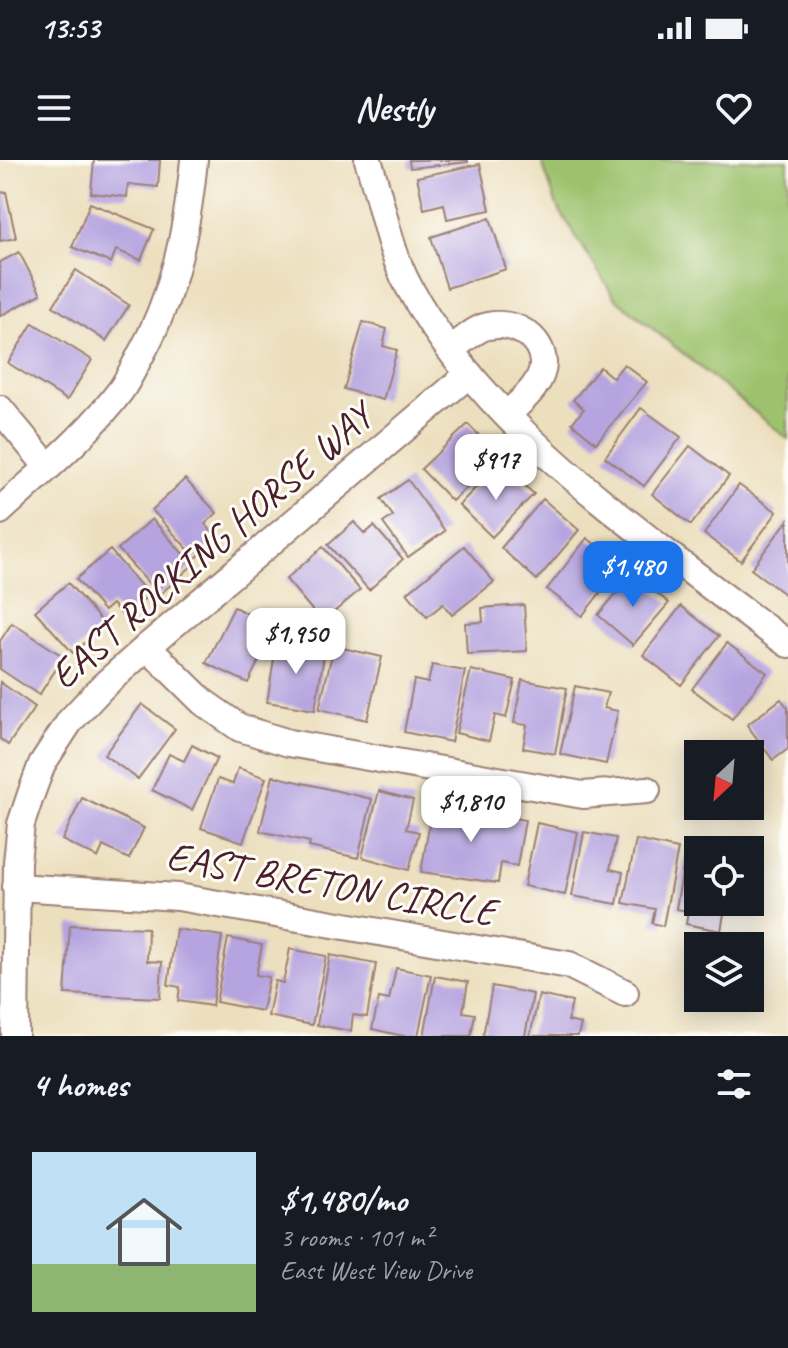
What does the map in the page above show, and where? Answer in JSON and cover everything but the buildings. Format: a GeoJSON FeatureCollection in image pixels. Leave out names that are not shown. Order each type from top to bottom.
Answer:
{"type":"FeatureCollection","features":[{"type":"Feature","properties":{"kind":"street"},"geometry":{"type":"LineString","coordinates":[[0,511],[87,430],[123,388],[151,338],[170,295],[183,245],[194,160]]}},
{"type":"Feature","properties":{"kind":"street"},"geometry":{"type":"LineString","coordinates":[[368,160],[393,247],[408,285],[469,374],[572,477],[788,644]]}},
{"type":"Feature","properties":{"kind":"street"},"geometry":{"type":"LineString","coordinates":[[451,349],[485,326],[507,325],[526,332],[537,347],[543,364],[533,388],[508,414]]}},
{"type":"Feature","properties":{"kind":"street","name":"EAST ROCKING HORSE WAY"},"geometry":{"type":"LineString","coordinates":[[15,1036],[16,887],[21,824],[42,764],[70,721],[147,647],[469,374]]}},
{"type":"Feature","properties":{"kind":"street"},"geometry":{"type":"LineString","coordinates":[[0,409],[48,467]]}},
{"type":"Feature","properties":{"kind":"street"},"geometry":{"type":"LineString","coordinates":[[147,647],[170,672],[240,728],[289,743],[583,795],[647,790]]}},
{"type":"Feature","properties":{"kind":"street","name":"EAST BRETON CIRCLE"},"geometry":{"type":"LineString","coordinates":[[16,887],[85,893],[138,893],[225,905],[569,965],[625,993]]}},
{"type":"Feature","properties":{"kind":"green space"},"geometry":{"type":"Polygon","coordinates":[[[541,160],[788,160],[788,439],[615,298],[557,206],[541,160]]]}}]}
